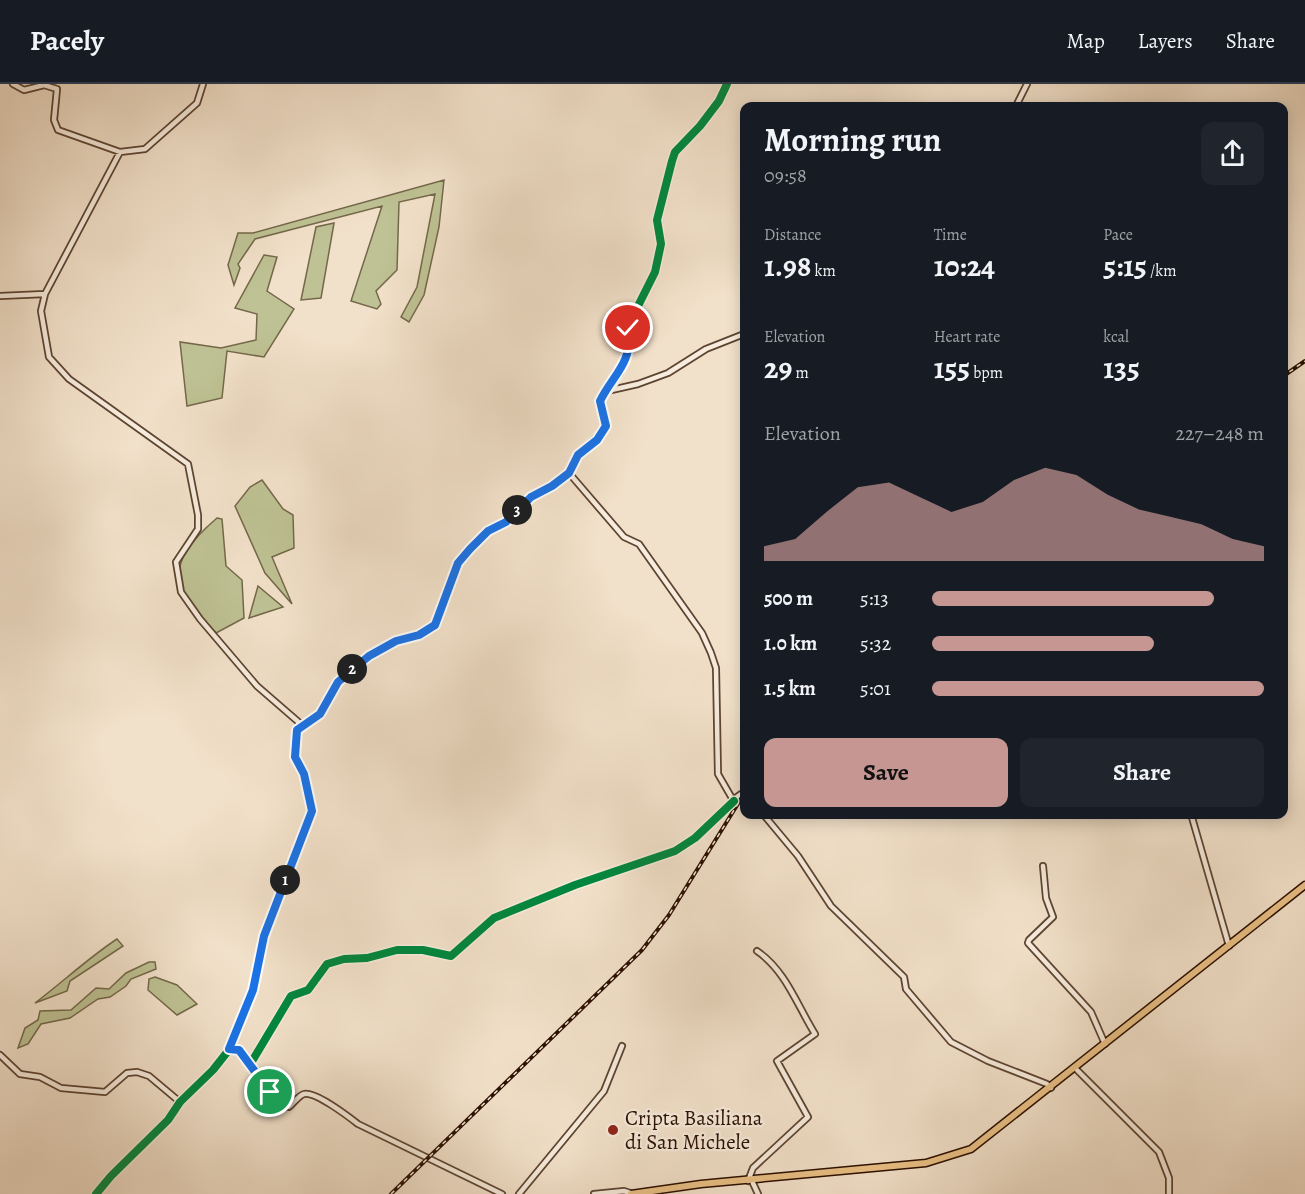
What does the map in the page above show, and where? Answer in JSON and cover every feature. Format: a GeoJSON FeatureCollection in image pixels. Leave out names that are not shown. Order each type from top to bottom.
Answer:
{"type":"FeatureCollection","features":[{"type":"Feature","properties":{"kind":"main road"},"geometry":{"type":"LineString","coordinates":[[632,1194],[926,1163],[971,1149],[1305,885]]}},
{"type":"Feature","properties":{"kind":"street"},"geometry":{"type":"LineString","coordinates":[[13,84],[24,90],[44,85],[57,89],[54,125],[58,130],[120,152],[146,149],[197,103],[202,84]]}},
{"type":"Feature","properties":{"kind":"street"},"geometry":{"type":"LineString","coordinates":[[96,1194],[111,1176],[168,1120],[180,1102],[213,1070],[229,1049],[253,990],[264,936],[312,811],[304,774],[295,757],[297,730],[320,714],[338,682],[369,656],[396,641],[419,635],[435,625],[458,563],[475,543],[488,531],[506,522],[531,497],[552,486],[569,473],[578,455],[597,440],[606,426],[600,401],[620,373],[628,354],[630,322],[656,272],[661,244],[657,220],[675,152],[700,126],[719,101],[727,84]]}},
{"type":"Feature","properties":{"kind":"street"},"geometry":{"type":"LineString","coordinates":[[1018,102],[1027,84]]}},
{"type":"Feature","properties":{"kind":"street"},"geometry":{"type":"LineString","coordinates":[[120,152],[45,294],[41,311],[49,357],[69,379],[188,464],[198,515],[198,529],[176,562],[181,592],[257,686],[302,725]]}},
{"type":"Feature","properties":{"kind":"street"},"geometry":{"type":"LineString","coordinates":[[0,296],[45,294]]}},
{"type":"Feature","properties":{"kind":"street"},"geometry":{"type":"LineString","coordinates":[[607,390],[638,384],[668,373],[706,349],[740,336]]}},
{"type":"Feature","properties":{"kind":"street"},"geometry":{"type":"LineString","coordinates":[[569,473],[624,537],[639,544],[648,555],[707,642],[716,668],[718,774],[734,801]]}},
{"type":"Feature","properties":{"kind":"street"},"geometry":{"type":"LineString","coordinates":[[251,1064],[291,996],[308,990],[327,964],[344,959],[367,958],[398,950],[423,950],[451,956],[494,918],[574,885],[675,851],[695,838],[740,795]]}},
{"type":"Feature","properties":{"kind":"street"},"geometry":{"type":"LineString","coordinates":[[767,819],[798,856],[831,906],[904,977],[906,989],[949,1040],[988,1062],[1015,1070],[1051,1088]]}},
{"type":"Feature","properties":{"kind":"street"},"geometry":{"type":"LineString","coordinates":[[1192,819],[1229,946]]}},
{"type":"Feature","properties":{"kind":"street"},"geometry":{"type":"LineString","coordinates":[[1043,866],[1046,898],[1053,917],[1028,943],[1092,1012],[1105,1044]]}},
{"type":"Feature","properties":{"kind":"street"},"geometry":{"type":"LineString","coordinates":[[757,951],[770,960],[791,987],[796,1003],[815,1034],[777,1061],[808,1117],[753,1168],[750,1181],[758,1194]]}},
{"type":"Feature","properties":{"kind":"street"},"geometry":{"type":"LineString","coordinates":[[519,1194],[604,1091],[622,1046]]}},
{"type":"Feature","properties":{"kind":"street"},"geometry":{"type":"LineString","coordinates":[[229,1049],[238,1049],[275,1098],[285,1106],[289,1107],[301,1095],[309,1094],[345,1113],[358,1124],[502,1194]]}},
{"type":"Feature","properties":{"kind":"street"},"geometry":{"type":"LineString","coordinates":[[0,1055],[20,1074],[40,1077],[61,1088],[108,1091],[127,1073],[142,1073],[180,1102]]}},
{"type":"Feature","properties":{"kind":"street"},"geometry":{"type":"LineString","coordinates":[[1075,1068],[1159,1152],[1170,1178],[1169,1194]]}},
{"type":"Feature","properties":{"kind":"street"},"geometry":{"type":"LineString","coordinates":[[594,1194],[624,1191],[632,1194]]}},
{"type":"Feature","properties":{"kind":"green space"},"geometry":{"type":"Polygon","coordinates":[[[444,180],[439,227],[424,295],[409,322],[401,317],[417,287],[435,194],[399,202],[397,270],[376,291],[381,304],[377,309],[351,301],[382,206],[255,239],[238,264],[240,268],[234,285],[228,265],[238,233],[253,233],[444,180]]]}},
{"type":"Feature","properties":{"kind":"green space"},"geometry":{"type":"Polygon","coordinates":[[[334,223],[321,298],[301,300],[316,227],[334,223]]]}},
{"type":"Feature","properties":{"kind":"green space"},"geometry":{"type":"Polygon","coordinates":[[[264,255],[277,257],[267,291],[294,309],[264,357],[227,351],[222,398],[187,406],[180,342],[221,348],[256,340],[257,314],[235,308],[264,255]]]}},
{"type":"Feature","properties":{"kind":"green space"},"geometry":{"type":"Polygon","coordinates":[[[262,480],[283,509],[293,515],[294,548],[272,557],[292,604],[265,573],[235,506],[250,487],[262,480]]]}},
{"type":"Feature","properties":{"kind":"green space"},"geometry":{"type":"Polygon","coordinates":[[[217,518],[222,519],[226,566],[242,580],[244,618],[216,633],[197,614],[182,593],[179,571],[182,560],[193,541],[217,518]]]}},
{"type":"Feature","properties":{"kind":"green space"},"geometry":{"type":"Polygon","coordinates":[[[258,586],[283,607],[249,618],[258,586]]]}},
{"type":"Feature","properties":{"kind":"green space"},"geometry":{"type":"Polygon","coordinates":[[[117,939],[123,946],[70,981],[67,991],[35,1003],[96,954],[117,939]]]}},
{"type":"Feature","properties":{"kind":"green space"},"geometry":{"type":"Polygon","coordinates":[[[149,962],[155,962],[156,969],[131,979],[126,986],[110,997],[98,999],[70,1018],[41,1024],[28,1044],[18,1048],[25,1028],[38,1020],[40,1011],[71,1010],[96,988],[109,989],[126,973],[149,962]]]}},
{"type":"Feature","properties":{"kind":"green space"},"geometry":{"type":"Polygon","coordinates":[[[155,977],[177,985],[197,1004],[177,1015],[148,990],[149,979],[155,977]]]}},
{"type":"Feature","properties":{"kind":"railway"},"geometry":{"type":"LineString","coordinates":[[1288,373],[1305,361]]}},
{"type":"Feature","properties":{"kind":"railway"},"geometry":{"type":"LineString","coordinates":[[391,1194],[642,950],[669,915],[740,800]]}},
{"type":"Feature","properties":{"kind":"cycle path"},"geometry":{"type":"LineString","coordinates":[[96,1194],[111,1176],[168,1120],[180,1102],[213,1070],[228,1051],[253,990],[264,936],[312,811],[304,774],[295,757],[297,730],[320,714],[338,682],[369,655],[396,641],[419,635],[435,625],[458,563],[470,549],[488,531],[505,522],[531,497],[552,486],[569,473],[577,455],[604,431],[606,422],[600,401],[620,373],[628,354],[630,322],[655,272],[661,244],[657,220],[675,152],[700,126],[719,101],[727,84]]}},
{"type":"Feature","properties":{"kind":"cycle path"},"geometry":{"type":"LineString","coordinates":[[251,1063],[291,996],[308,990],[327,964],[344,959],[367,958],[397,950],[423,950],[451,956],[494,918],[575,885],[675,851],[695,838],[734,801]]}},
{"type":"Feature","properties":{"kind":"place","name":"Cripta Basiliana di San Michele"},"geometry":{"type":"Point","coordinates":[613,1130]}},
{"type":"Feature","properties":{"kind":"route"},"geometry":{"type":"LineString","coordinates":[[270,1092],[239,1050],[229,1049],[253,990],[264,936],[312,811],[304,774],[295,757],[297,730],[320,714],[338,682],[369,656],[396,641],[419,635],[435,625],[452,586],[458,563],[470,549],[488,531],[506,522],[531,497],[552,486],[569,473],[572,462],[597,440],[606,426],[600,401],[620,373],[628,354],[630,345],[628,328]]}}]}
